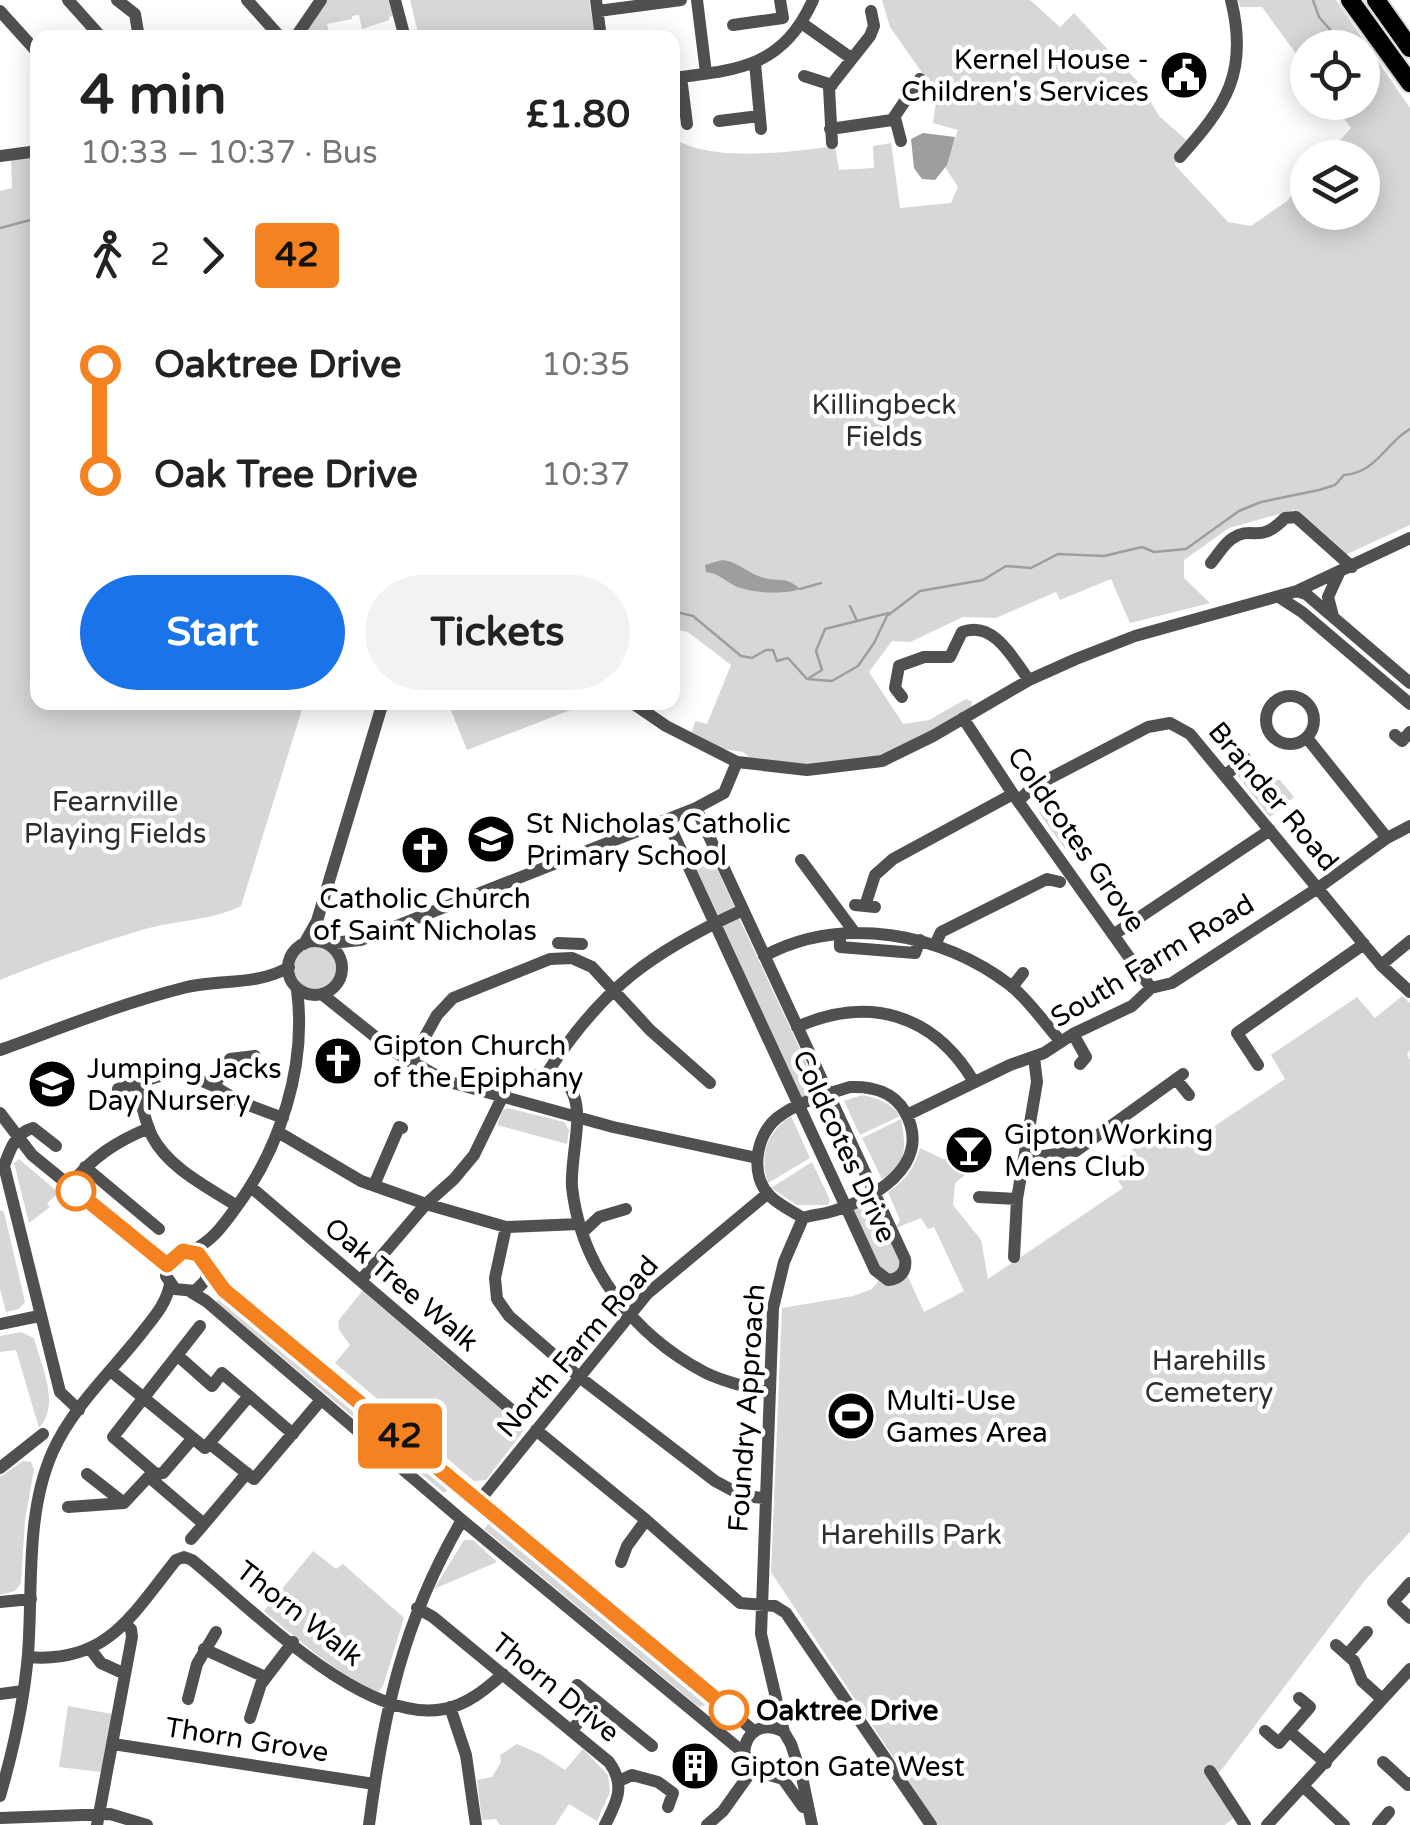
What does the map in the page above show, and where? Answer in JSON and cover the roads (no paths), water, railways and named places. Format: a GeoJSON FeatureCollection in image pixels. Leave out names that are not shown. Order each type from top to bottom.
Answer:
{"type":"FeatureCollection","features":[{"type":"Feature","properties":{"kind":"highway"},"geometry":{"type":"LineString","coordinates":[[1347,0],[1410,82]]}},
{"type":"Feature","properties":{"kind":"highway"},"geometry":{"type":"LineString","coordinates":[[1376,0],[1410,48]]}},
{"type":"Feature","properties":{"kind":"street"},"geometry":{"type":"LineString","coordinates":[[68,0],[95,30]]}},
{"type":"Feature","properties":{"kind":"street"},"geometry":{"type":"LineString","coordinates":[[117,0],[135,14],[138,30]]}},
{"type":"Feature","properties":{"kind":"street"},"geometry":{"type":"LineString","coordinates":[[246,0],[274,30]]}},
{"type":"Feature","properties":{"kind":"street"},"geometry":{"type":"LineString","coordinates":[[299,30],[320,0]]}},
{"type":"Feature","properties":{"kind":"street"},"geometry":{"type":"LineString","coordinates":[[395,0],[403,30]]}},
{"type":"Feature","properties":{"kind":"street"},"geometry":{"type":"LineString","coordinates":[[597,6],[680,0]]}},
{"type":"Feature","properties":{"kind":"street"},"geometry":{"type":"LineString","coordinates":[[698,0],[706,73]]}},
{"type":"Feature","properties":{"kind":"street"},"geometry":{"type":"LineString","coordinates":[[733,26],[783,18],[780,0]]}},
{"type":"Feature","properties":{"kind":"street"},"geometry":{"type":"LineString","coordinates":[[680,77],[755,63],[791,39],[812,0]]}},
{"type":"Feature","properties":{"kind":"street"},"geometry":{"type":"LineString","coordinates":[[1180,158],[1217,115],[1226,97],[1236,57],[1231,0]]}},
{"type":"Feature","properties":{"kind":"street"},"geometry":{"type":"LineString","coordinates":[[0,11],[30,44]]}},
{"type":"Feature","properties":{"kind":"street"},"geometry":{"type":"LineString","coordinates":[[871,11],[874,26],[832,85],[828,102],[831,136],[895,118],[920,79]]}},
{"type":"Feature","properties":{"kind":"street"},"geometry":{"type":"LineString","coordinates":[[802,24],[851,58]]}},
{"type":"Feature","properties":{"kind":"street"},"geometry":{"type":"LineString","coordinates":[[719,122],[760,123],[755,63]]}},
{"type":"Feature","properties":{"kind":"street"},"geometry":{"type":"LineString","coordinates":[[804,76],[832,85]]}},
{"type":"Feature","properties":{"kind":"street"},"geometry":{"type":"LineString","coordinates":[[680,91],[687,124]]}},
{"type":"Feature","properties":{"kind":"street"},"geometry":{"type":"LineString","coordinates":[[895,118],[900,141]]}},
{"type":"Feature","properties":{"kind":"street"},"geometry":{"type":"LineString","coordinates":[[0,156],[30,152]]}},
{"type":"Feature","properties":{"kind":"street"},"geometry":{"type":"LineString","coordinates":[[1212,564],[1229,540],[1239,534],[1262,535],[1272,532],[1284,518],[1296,517],[1345,570]]}},
{"type":"Feature","properties":{"kind":"street"},"geometry":{"type":"LineString","coordinates":[[643,710],[738,762],[807,770],[882,761],[1029,680],[1135,636],[1298,591],[1410,538]]}},
{"type":"Feature","properties":{"kind":"street"},"geometry":{"type":"LineString","coordinates":[[1332,616],[1328,596],[1345,570]]}},
{"type":"Feature","properties":{"kind":"street"},"geometry":{"type":"LineString","coordinates":[[1298,591],[1410,683]]}},
{"type":"Feature","properties":{"kind":"street"},"geometry":{"type":"LineString","coordinates":[[1279,598],[1302,612],[1410,704]]}},
{"type":"Feature","properties":{"kind":"street"},"geometry":{"type":"LineString","coordinates":[[902,697],[894,688],[899,666],[924,657],[950,657],[962,632],[972,628],[987,632],[1000,642],[1029,680]]}},
{"type":"Feature","properties":{"kind":"street"},"geometry":{"type":"LineString","coordinates":[[381,710],[316,920],[289,967],[301,1018],[296,1066],[278,1132],[252,1188],[213,1238],[191,1251],[176,1254],[167,1265],[166,1276],[170,1284],[206,1301],[462,1520],[744,1753],[754,1769],[772,1774],[792,1788],[811,1821]]}},
{"type":"Feature","properties":{"kind":"street","name":"Coldcotes Grove"},"geometry":{"type":"LineString","coordinates":[[963,718],[1015,798],[1151,988]]}},
{"type":"Feature","properties":{"kind":"street","name":"Brander Road"},"geometry":{"type":"LineString","coordinates":[[865,906],[874,875],[893,859],[1159,723],[1170,723],[1190,734],[1381,965],[1410,992]]}},
{"type":"Feature","properties":{"kind":"street"},"geometry":{"type":"LineString","coordinates":[[1307,738],[1387,838]]}},
{"type":"Feature","properties":{"kind":"street"},"geometry":{"type":"LineString","coordinates":[[1226,775],[1245,758]]}},
{"type":"Feature","properties":{"kind":"street"},"geometry":{"type":"LineString","coordinates":[[304,944],[361,940],[696,808],[724,793],[738,762]]}},
{"type":"Feature","properties":{"kind":"street","name":"Coldcotes Drive"},"geometry":{"type":"LineString","coordinates":[[667,820],[878,1275],[888,1280],[898,1278],[905,1270],[905,1259],[696,808]]}},
{"type":"Feature","properties":{"kind":"street","name":"South Farm Road"},"geometry":{"type":"LineString","coordinates":[[907,1115],[1034,1057],[1132,1006],[1151,988],[1172,984],[1410,826]]}},
{"type":"Feature","properties":{"kind":"street"},"geometry":{"type":"LineString","coordinates":[[1113,934],[1270,830]]}},
{"type":"Feature","properties":{"kind":"street"},"geometry":{"type":"LineString","coordinates":[[801,860],[855,932]]}},
{"type":"Feature","properties":{"kind":"street"},"geometry":{"type":"LineString","coordinates":[[935,945],[941,932],[1052,876]]}},
{"type":"Feature","properties":{"kind":"street"},"geometry":{"type":"LineString","coordinates":[[547,1073],[584,1019],[613,989],[667,948],[743,910]]}},
{"type":"Feature","properties":{"kind":"street"},"geometry":{"type":"LineString","coordinates":[[316,920],[341,961]]}},
{"type":"Feature","properties":{"kind":"street"},"geometry":{"type":"LineString","coordinates":[[764,956],[795,942],[855,932],[935,945],[967,958],[1012,987],[1086,1057],[1080,1064]]}},
{"type":"Feature","properties":{"kind":"street"},"geometry":{"type":"LineString","coordinates":[[840,935],[840,947],[916,953],[920,940]]}},
{"type":"Feature","properties":{"kind":"street"},"geometry":{"type":"LineString","coordinates":[[301,1018],[318,996],[335,986],[341,961],[361,940]]}},
{"type":"Feature","properties":{"kind":"street"},"geometry":{"type":"LineString","coordinates":[[1381,965],[1410,942]]}},
{"type":"Feature","properties":{"kind":"street"},"geometry":{"type":"LineString","coordinates":[[1258,1065],[1237,1033],[1364,944]]}},
{"type":"Feature","properties":{"kind":"street"},"geometry":{"type":"LineString","coordinates":[[411,1062],[436,1016],[453,998],[550,959],[569,947],[650,1030],[701,1066],[710,1083]]}},
{"type":"Feature","properties":{"kind":"street"},"geometry":{"type":"LineString","coordinates":[[0,1050],[125,1003],[190,986],[272,976],[289,967]]}},
{"type":"Feature","properties":{"kind":"street"},"geometry":{"type":"LineString","coordinates":[[1012,987],[1023,973]]}},
{"type":"Feature","properties":{"kind":"street"},"geometry":{"type":"LineString","coordinates":[[272,976],[318,996],[366,1032],[446,1082],[576,1118],[757,1158]]}},
{"type":"Feature","properties":{"kind":"street"},"geometry":{"type":"LineString","coordinates":[[797,1027],[836,1014],[893,1014],[944,1042],[974,1082]]}},
{"type":"Feature","properties":{"kind":"street"},"geometry":{"type":"LineString","coordinates":[[214,1086],[230,1059],[256,1056]]}},
{"type":"Feature","properties":{"kind":"street"},"geometry":{"type":"LineString","coordinates":[[1014,1257],[1017,1199],[1036,1082],[1034,1057]]}},
{"type":"Feature","properties":{"kind":"street"},"geometry":{"type":"LineString","coordinates":[[118,1089],[176,1072],[283,1118]]}},
{"type":"Feature","properties":{"kind":"street"},"geometry":{"type":"LineString","coordinates":[[361,1280],[474,1155],[509,1083],[547,1073],[564,1082],[574,1096],[572,1174],[581,1229],[596,1264],[628,1316],[654,1340],[706,1374],[769,1394]]}},
{"type":"Feature","properties":{"kind":"street"},"geometry":{"type":"LineString","coordinates":[[1024,1159],[1076,1152],[1179,1076],[1189,1095]]}},
{"type":"Feature","properties":{"kind":"street"},"geometry":{"type":"LineString","coordinates":[[137,1083],[149,1128],[166,1155],[238,1206]]}},
{"type":"Feature","properties":{"kind":"street"},"geometry":{"type":"LineString","coordinates":[[850,1087],[876,1089],[898,1102],[907,1115],[911,1130],[910,1162],[899,1176],[873,1192],[803,1218],[768,1194],[757,1158],[763,1135],[777,1118],[800,1106],[850,1087]]}},
{"type":"Feature","properties":{"kind":"street"},"geometry":{"type":"LineString","coordinates":[[0,1113],[16,1138],[167,1265]]}},
{"type":"Feature","properties":{"kind":"street"},"geometry":{"type":"LineString","coordinates":[[374,1185],[399,1127],[402,1128]]}},
{"type":"Feature","properties":{"kind":"street"},"geometry":{"type":"LineString","coordinates":[[59,1151],[34,1128],[16,1138],[4,1166],[6,1202],[60,1392],[79,1410]]}},
{"type":"Feature","properties":{"kind":"street"},"geometry":{"type":"LineString","coordinates":[[70,1186],[116,1142],[149,1128]]}},
{"type":"Feature","properties":{"kind":"street"},"geometry":{"type":"LineString","coordinates":[[278,1132],[336,1168],[374,1185],[506,1228],[581,1229],[626,1209]]}},
{"type":"Feature","properties":{"kind":"street"},"geometry":{"type":"LineString","coordinates":[[85,1168],[159,1229]]}},
{"type":"Feature","properties":{"kind":"street","name":"Oak Tree Walk"},"geometry":{"type":"LineString","coordinates":[[252,1188],[521,1418]]}},
{"type":"Feature","properties":{"kind":"street","name":"North Farm Road"},"geometry":{"type":"LineString","coordinates":[[478,1501],[628,1316],[686,1260],[768,1194]]}},
{"type":"Feature","properties":{"kind":"street"},"geometry":{"type":"LineString","coordinates":[[979,1197],[1017,1199]]}},
{"type":"Feature","properties":{"kind":"street"},"geometry":{"type":"LineString","coordinates":[[130,1235],[144,1217]]}},
{"type":"Feature","properties":{"kind":"street","name":"Foundry Approach"},"geometry":{"type":"LineString","coordinates":[[784,1732],[764,1650],[760,1605],[774,1294],[792,1238],[803,1218]]}},
{"type":"Feature","properties":{"kind":"street"},"geometry":{"type":"LineString","coordinates":[[506,1228],[495,1278],[498,1299],[510,1316],[578,1376],[715,1481],[742,1496],[764,1498]]}},
{"type":"Feature","properties":{"kind":"street"},"geometry":{"type":"LineString","coordinates":[[166,1300],[206,1280],[213,1238]]}},
{"type":"Feature","properties":{"kind":"street"},"geometry":{"type":"LineString","coordinates":[[191,1251],[207,1265],[224,1290],[759,1729],[784,1732],[811,1821]]}},
{"type":"Feature","properties":{"kind":"street"},"geometry":{"type":"LineString","coordinates":[[0,1796],[23,1692],[34,1536],[48,1463],[79,1410],[166,1300],[170,1284]]}},
{"type":"Feature","properties":{"kind":"street"},"geometry":{"type":"LineString","coordinates":[[0,1324],[39,1316]]}},
{"type":"Feature","properties":{"kind":"street"},"geometry":{"type":"LineString","coordinates":[[200,1326],[113,1436],[204,1524]]}},
{"type":"Feature","properties":{"kind":"street"},"geometry":{"type":"LineString","coordinates":[[177,1354],[212,1386],[222,1373],[293,1434]]}},
{"type":"Feature","properties":{"kind":"street"},"geometry":{"type":"LineString","coordinates":[[112,1372],[193,1438],[254,1479],[321,1400]]}},
{"type":"Feature","properties":{"kind":"street"},"geometry":{"type":"LineString","coordinates":[[207,1445],[249,1396]]}},
{"type":"Feature","properties":{"kind":"street"},"geometry":{"type":"LineString","coordinates":[[536,1430],[740,1604],[781,1608],[923,1822]]}},
{"type":"Feature","properties":{"kind":"street"},"geometry":{"type":"LineString","coordinates":[[0,1468],[43,1434]]}},
{"type":"Feature","properties":{"kind":"street"},"geometry":{"type":"LineString","coordinates":[[68,1507],[124,1503],[151,1474],[164,1473],[193,1438]]}},
{"type":"Feature","properties":{"kind":"street"},"geometry":{"type":"LineString","coordinates":[[24,1452],[48,1463]]}},
{"type":"Feature","properties":{"kind":"street"},"geometry":{"type":"LineString","coordinates":[[88,1474],[124,1503]]}},
{"type":"Feature","properties":{"kind":"street"},"geometry":{"type":"LineString","coordinates":[[192,1539],[247,1474]]}},
{"type":"Feature","properties":{"kind":"street"},"geometry":{"type":"LineString","coordinates":[[368,1825],[387,1704],[417,1608],[462,1520]]}},
{"type":"Feature","properties":{"kind":"street"},"geometry":{"type":"LineString","coordinates":[[620,1562],[646,1520]]}},
{"type":"Feature","properties":{"kind":"street","name":"Thorn Walk"},"geometry":{"type":"LineString","coordinates":[[125,1624],[176,1560],[184,1557],[342,1680],[387,1704]]}},
{"type":"Feature","properties":{"kind":"street"},"geometry":{"type":"LineString","coordinates":[[1410,1584],[1393,1602],[1410,1618]]}},
{"type":"Feature","properties":{"kind":"street"},"geometry":{"type":"LineString","coordinates":[[0,1602],[31,1599]]}},
{"type":"Feature","properties":{"kind":"street","name":"Thorn Drive"},"geometry":{"type":"LineString","coordinates":[[417,1608],[433,1616],[609,1762],[620,1781],[617,1803],[605,1825]]}},
{"type":"Feature","properties":{"kind":"street"},"geometry":{"type":"LineString","coordinates":[[28,1657],[63,1658],[91,1650],[125,1624],[131,1629],[98,1820]]}},
{"type":"Feature","properties":{"kind":"street"},"geometry":{"type":"LineString","coordinates":[[188,1699],[204,1649],[216,1632]]}},
{"type":"Feature","properties":{"kind":"street"},"geometry":{"type":"LineString","coordinates":[[1348,1655],[1367,1632]]}},
{"type":"Feature","properties":{"kind":"street"},"geometry":{"type":"LineString","coordinates":[[250,1718],[265,1677],[293,1642]]}},
{"type":"Feature","properties":{"kind":"street"},"geometry":{"type":"LineString","coordinates":[[1336,1645],[1354,1661],[1362,1681],[1382,1699]]}},
{"type":"Feature","properties":{"kind":"street"},"geometry":{"type":"LineString","coordinates":[[204,1649],[265,1677]]}},
{"type":"Feature","properties":{"kind":"street"},"geometry":{"type":"LineString","coordinates":[[91,1650],[101,1662],[125,1674]]}},
{"type":"Feature","properties":{"kind":"street"},"geometry":{"type":"LineString","coordinates":[[1267,1825],[1410,1669]]}},
{"type":"Feature","properties":{"kind":"street"},"geometry":{"type":"LineString","coordinates":[[387,1704],[425,1711],[450,1708],[482,1693],[503,1674]]}},
{"type":"Feature","properties":{"kind":"street"},"geometry":{"type":"LineString","coordinates":[[577,1685],[652,1746]]}},
{"type":"Feature","properties":{"kind":"street"},"geometry":{"type":"LineString","coordinates":[[0,1694],[23,1692]]}},
{"type":"Feature","properties":{"kind":"street"},"geometry":{"type":"LineString","coordinates":[[1265,1731],[1278,1743],[1310,1708],[1299,1698]]}},
{"type":"Feature","properties":{"kind":"street"},"geometry":{"type":"LineString","coordinates":[[571,1730],[597,1701]]}},
{"type":"Feature","properties":{"kind":"street"},"geometry":{"type":"LineString","coordinates":[[744,1753],[748,1737],[772,1720],[777,1707]]}},
{"type":"Feature","properties":{"kind":"street"},"geometry":{"type":"LineString","coordinates":[[450,1708],[466,1755],[476,1825]]}},
{"type":"Feature","properties":{"kind":"street"},"geometry":{"type":"LineString","coordinates":[[1289,1731],[1326,1763]]}},
{"type":"Feature","properties":{"kind":"street","name":"Thorn Grove"},"geometry":{"type":"LineString","coordinates":[[113,1744],[374,1784]]}},
{"type":"Feature","properties":{"kind":"street"},"geometry":{"type":"LineString","coordinates":[[772,1774],[787,1765],[792,1750]]}},
{"type":"Feature","properties":{"kind":"street"},"geometry":{"type":"LineString","coordinates":[[1383,1762],[1410,1783]]}},
{"type":"Feature","properties":{"kind":"street"},"geometry":{"type":"LineString","coordinates":[[707,1825],[724,1811],[754,1769]]}},
{"type":"Feature","properties":{"kind":"street"},"geometry":{"type":"LineString","coordinates":[[1210,1771],[1246,1825]]}},
{"type":"Feature","properties":{"kind":"street"},"geometry":{"type":"LineString","coordinates":[[620,1781],[632,1775],[658,1782],[673,1793],[668,1807]]}},
{"type":"Feature","properties":{"kind":"street"},"geometry":{"type":"LineString","coordinates":[[1304,1787],[1344,1825]]}},
{"type":"Feature","properties":{"kind":"street"},"geometry":{"type":"LineString","coordinates":[[1378,1825],[1389,1812]]}},
{"type":"Feature","properties":{"kind":"street"},"geometry":{"type":"LineString","coordinates":[[0,1818],[147,1825]]}},
{"type":"Feature","properties":{"kind":"waterway"},"geometry":{"type":"LineString","coordinates":[[1313,0],[1319,17],[1330,30]]}},
{"type":"Feature","properties":{"kind":"waterway"},"geometry":{"type":"LineString","coordinates":[[0,228],[30,220]]}},
{"type":"Feature","properties":{"kind":"waterway"},"geometry":{"type":"LineString","coordinates":[[680,613],[693,616],[741,656],[752,658],[773,650],[777,661],[788,658],[807,679],[832,681],[858,666],[887,616],[920,591],[983,580],[1006,566],[1031,568],[1058,554],[1104,556],[1142,547],[1154,552],[1186,549],[1239,511],[1335,485],[1344,475],[1365,469],[1410,429]]}},
{"type":"Feature","properties":{"kind":"waterway"},"geometry":{"type":"LineString","coordinates":[[800,589],[821,583]]}},
{"type":"Feature","properties":{"kind":"waterway"},"geometry":{"type":"LineString","coordinates":[[850,606],[857,621]]}},
{"type":"Feature","properties":{"kind":"waterway"},"geometry":{"type":"LineString","coordinates":[[809,678],[822,670],[816,651],[825,629],[889,613]]}},
{"type":"Feature","properties":{"kind":"place","name":"Kernel House - Children's Services"},"geometry":{"type":"Point","coordinates":[1184,75]}},
{"type":"Feature","properties":{"kind":"place","name":"St Nicholas Catholic Primary School"},"geometry":{"type":"Point","coordinates":[491,839]}},
{"type":"Feature","properties":{"kind":"place","name":"Catholic Church of Saint Nicholas"},"geometry":{"type":"Point","coordinates":[425,850]}},
{"type":"Feature","properties":{"kind":"place","name":"Gipton Church of the Epiphany"},"geometry":{"type":"Point","coordinates":[338,1061]}},
{"type":"Feature","properties":{"kind":"place","name":"Jumping Jacks Day Nursery"},"geometry":{"type":"Point","coordinates":[52,1084]}},
{"type":"Feature","properties":{"kind":"place","name":"Gipton Working Mens Club"},"geometry":{"type":"Point","coordinates":[969,1150]}},
{"type":"Feature","properties":{"kind":"place","name":"Multi-Use Games Area"},"geometry":{"type":"Point","coordinates":[851,1416]}},
{"type":"Feature","properties":{"kind":"place","name":"Oaktree Drive"},"geometry":{"type":"Point","coordinates":[729,1710]}},
{"type":"Feature","properties":{"kind":"place","name":"Gipton Gate West"},"geometry":{"type":"Point","coordinates":[695,1766]}},
{"type":"Feature","properties":{"kind":"park label","name":"Killingbeck Fields"},"geometry":{"type":"Point","coordinates":[884,420]}},
{"type":"Feature","properties":{"kind":"park label","name":"Fearnville Playing Fields"},"geometry":{"type":"Point","coordinates":[115,817]}},
{"type":"Feature","properties":{"kind":"park label","name":"Harehills Cemetery"},"geometry":{"type":"Point","coordinates":[1209,1376]}},
{"type":"Feature","properties":{"kind":"park label","name":"Harehills Park"},"geometry":{"type":"Point","coordinates":[911,1534]}}]}
